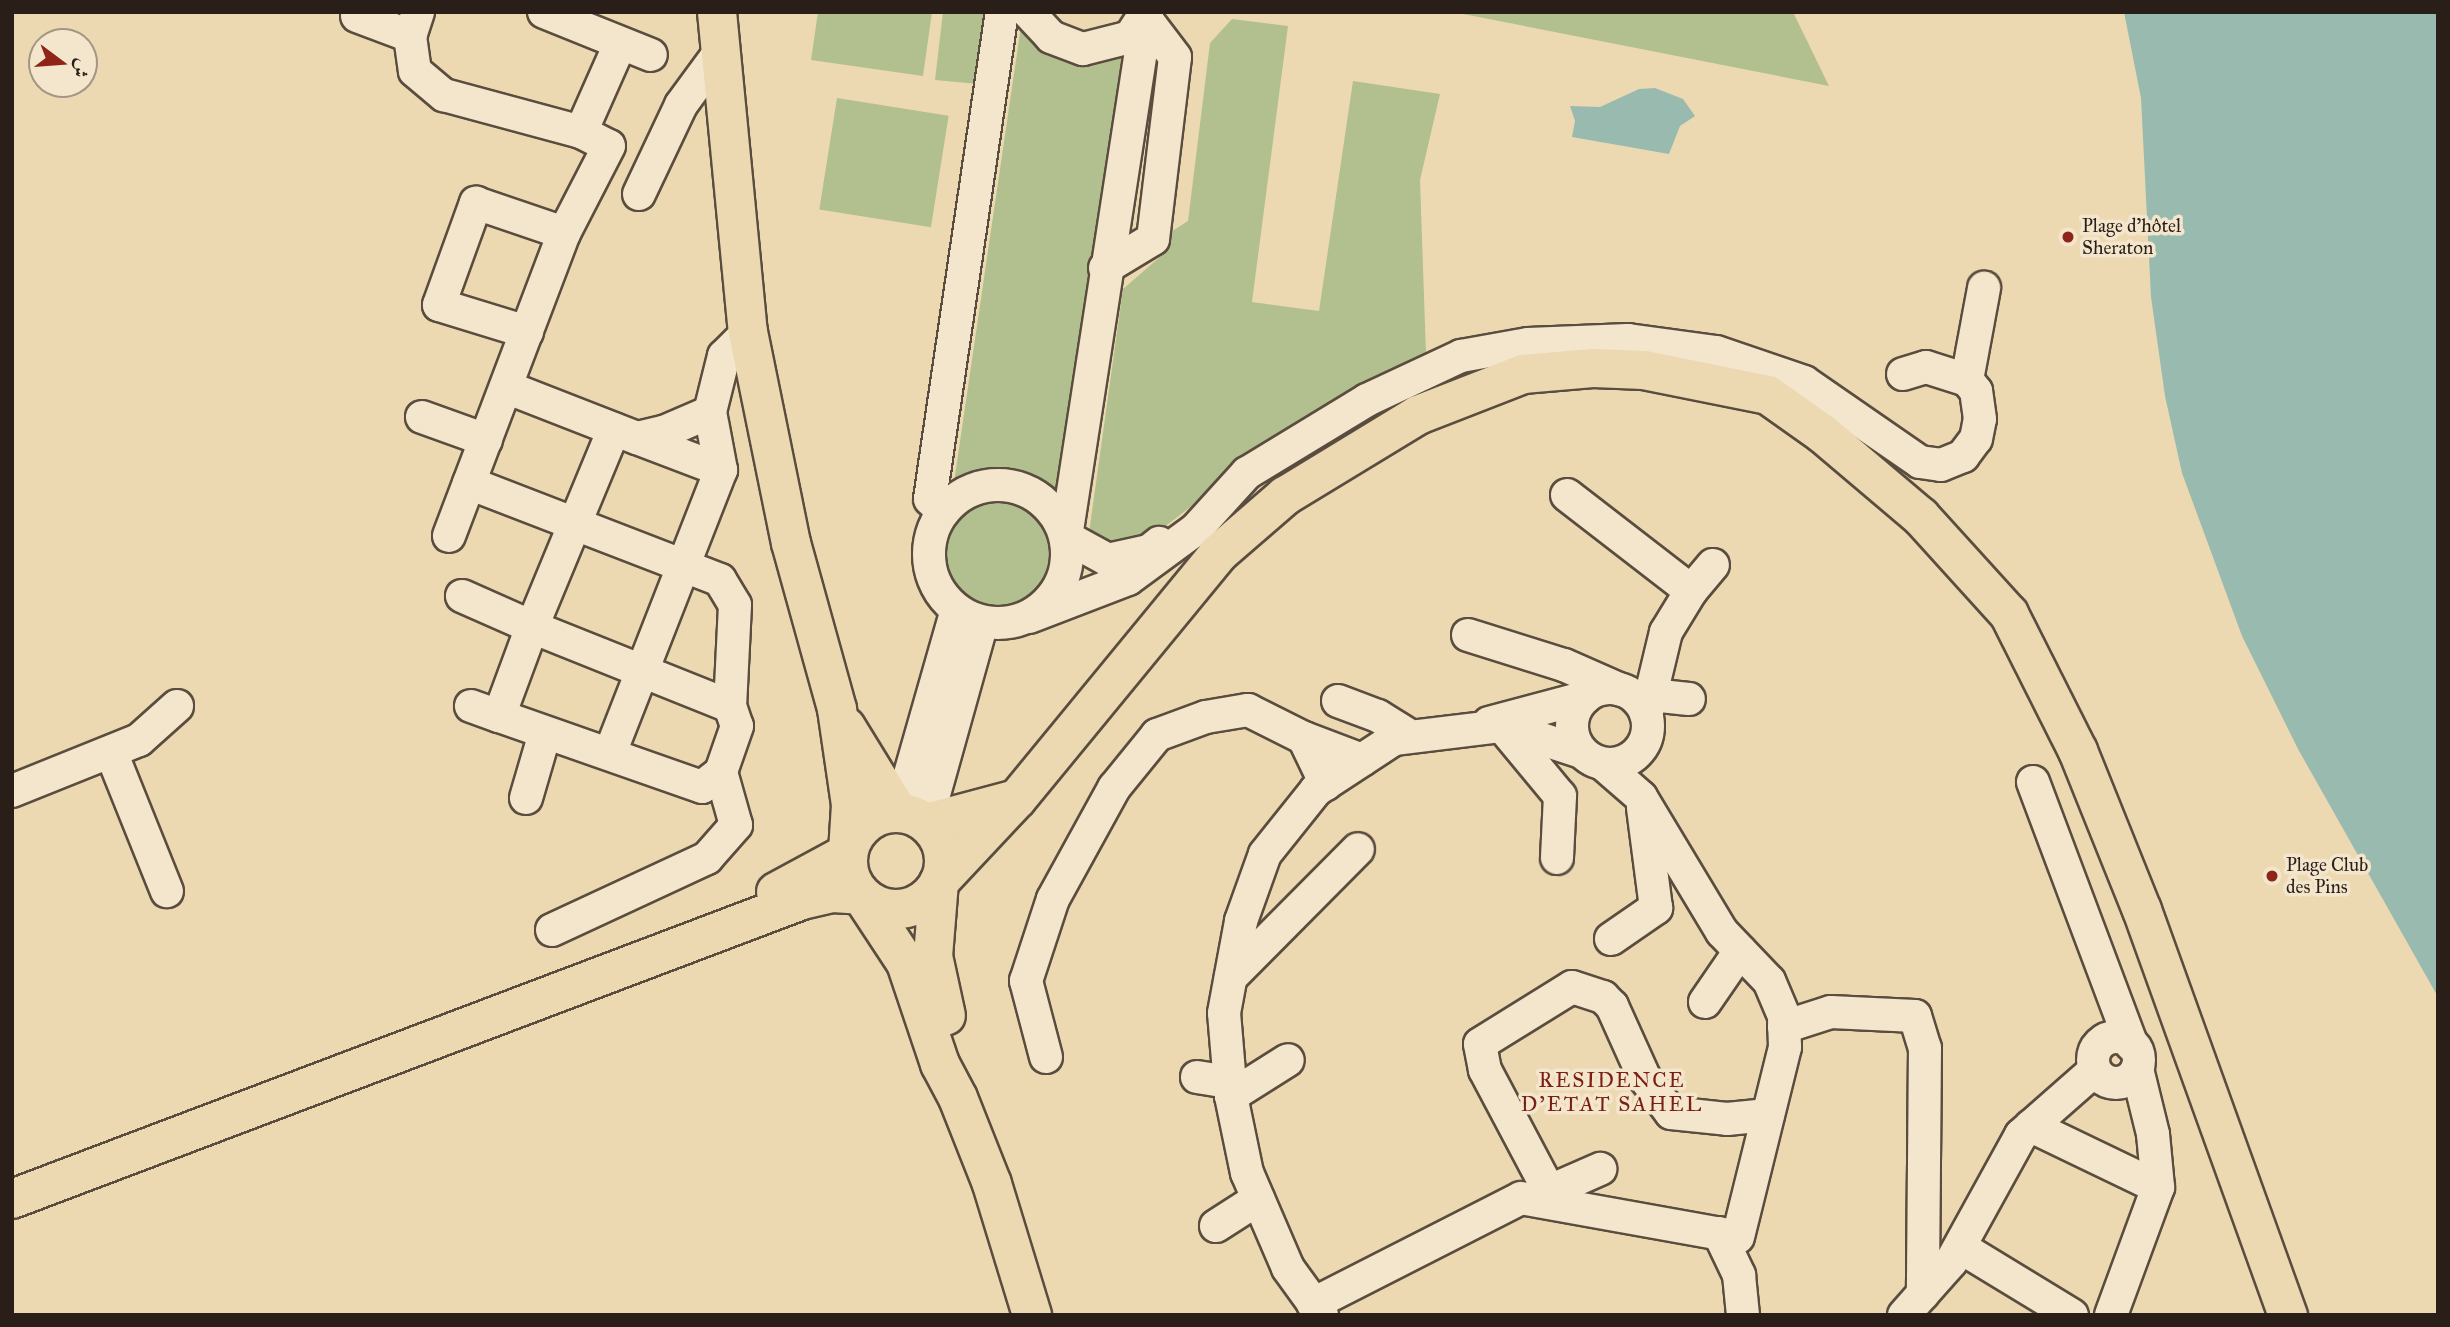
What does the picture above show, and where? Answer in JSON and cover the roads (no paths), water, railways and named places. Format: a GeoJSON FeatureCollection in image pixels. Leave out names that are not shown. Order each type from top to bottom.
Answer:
{"type":"FeatureCollection","features":[{"type":"Feature","properties":{"kind":"main road"},"geometry":{"type":"LineString","coordinates":[[717,12],[748,332],[792,543],[837,709],[851,805],[848,852],[852,882],[906,963],[940,1064],[958,1098],[992,1184],[1032,1315]]}},
{"type":"Feature","properties":{"kind":"main road"},"geometry":{"type":"LineString","coordinates":[[12,1199],[802,900],[833,893],[861,895],[887,909],[903,909],[918,904],[1017,799],[1218,554],[1285,496],[1418,415],[1523,374],[1593,368],[1644,370],[1768,396],[1823,434],[1921,517],[2008,614],[2078,751],[2142,909],[2288,1315]]}},
{"type":"Feature","properties":{"kind":"main road"},"geometry":{"type":"LineString","coordinates":[[837,709],[865,763],[943,851],[933,956],[958,1098]]}},
{"type":"Feature","properties":{"kind":"main road"},"geometry":{"type":"LineString","coordinates":[[12,1175],[521,984],[735,910],[848,852],[861,827],[885,813],[913,818],[1017,799]]}},
{"type":"Feature","properties":{"kind":"street"},"geometry":{"type":"LineString","coordinates":[[544,12],[650,55]]}},
{"type":"Feature","properties":{"kind":"street"},"geometry":{"type":"LineString","coordinates":[[943,512],[930,499],[1002,12]]}},
{"type":"Feature","properties":{"kind":"street"},"geometry":{"type":"LineString","coordinates":[[1028,12],[1051,37],[1083,49],[1130,37],[1146,15]]}},
{"type":"Feature","properties":{"kind":"street"},"geometry":{"type":"LineString","coordinates":[[1029,617],[1048,603],[1061,584],[1068,561],[1066,537],[1105,268],[1146,15]]}},
{"type":"Feature","properties":{"kind":"street"},"geometry":{"type":"LineString","coordinates":[[1105,268],[1153,239],[1175,57],[1146,15]]}},
{"type":"Feature","properties":{"kind":"street"},"geometry":{"type":"LineString","coordinates":[[357,16],[414,24],[415,71],[444,95],[581,132],[608,146],[564,233],[449,536]]}},
{"type":"Feature","properties":{"kind":"street"},"geometry":{"type":"LineString","coordinates":[[581,132],[620,44]]}},
{"type":"Feature","properties":{"kind":"street"},"geometry":{"type":"LineString","coordinates":[[639,194],[681,105],[720,52]]}},
{"type":"Feature","properties":{"kind":"street"},"geometry":{"type":"LineString","coordinates":[[527,332],[439,305],[476,203],[564,233]]}},
{"type":"Feature","properties":{"kind":"street"},"geometry":{"type":"LineString","coordinates":[[1967,380],[1984,288]]}},
{"type":"Feature","properties":{"kind":"street"},"geometry":{"type":"LineString","coordinates":[[610,753],[681,565],[721,470],[710,412],[724,356],[748,332]]}},
{"type":"Feature","properties":{"kind":"street"},"geometry":{"type":"LineString","coordinates":[[1218,505],[1195,514],[1149,551],[1108,560],[1066,537],[1043,500],[1023,489],[1001,485],[969,492],[943,512],[929,553],[932,575],[969,616],[1014,622],[1128,579],[1196,529],[1218,505],[1247,473],[1367,400],[1461,356],[1528,344],[1628,340],[1716,352],[1770,367],[1804,382],[1920,462],[1941,465],[1963,456],[1976,439],[1980,419],[1976,391],[1967,380],[1926,367],[1903,374]]}},
{"type":"Feature","properties":{"kind":"street"},"geometry":{"type":"LineString","coordinates":[[506,387],[721,470]]}},
{"type":"Feature","properties":{"kind":"street"},"geometry":{"type":"LineString","coordinates":[[625,433],[664,432],[710,412]]}},
{"type":"Feature","properties":{"kind":"street"},"geometry":{"type":"LineString","coordinates":[[422,417],[486,440]]}},
{"type":"Feature","properties":{"kind":"street"},"geometry":{"type":"LineString","coordinates":[[469,483],[575,524],[681,565],[720,580],[735,605],[730,706],[737,726],[721,772],[702,787],[485,711],[532,627],[575,524],[625,433]]}},
{"type":"Feature","properties":{"kind":"street"},"geometry":{"type":"LineString","coordinates":[[1567,495],[1692,591]]}},
{"type":"Feature","properties":{"kind":"street"},"geometry":{"type":"LineString","coordinates":[[1611,939],[1656,908],[1641,797],[1639,751],[1648,728],[1639,700],[1666,632],[1692,591],[1713,565]]}},
{"type":"Feature","properties":{"kind":"street"},"geometry":{"type":"LineString","coordinates":[[462,596],[730,706]]}},
{"type":"Feature","properties":{"kind":"street"},"geometry":{"type":"LineString","coordinates":[[913,818],[969,616]]}},
{"type":"Feature","properties":{"kind":"street"},"geometry":{"type":"LineString","coordinates":[[1468,635],[1564,665],[1639,700]]}},
{"type":"Feature","properties":{"kind":"street"},"geometry":{"type":"LineString","coordinates":[[1468,729],[1586,697],[1609,688],[1639,700],[1689,699]]}},
{"type":"Feature","properties":{"kind":"street"},"geometry":{"type":"LineString","coordinates":[[1586,697],[1573,718],[1575,742],[1592,758],[1641,797],[1722,932],[1769,981],[1784,1027],[1785,1046],[1738,1237],[1553,1198],[1521,1198],[1317,1309],[1288,1268],[1247,1173],[1230,1089],[1224,1013],[1241,921],[1265,854],[1326,784],[1394,739],[1502,726],[1592,758],[1623,762],[1639,751]]}},
{"type":"Feature","properties":{"kind":"street"},"geometry":{"type":"LineString","coordinates":[[1338,701],[1378,716],[1410,736]]}},
{"type":"Feature","properties":{"kind":"street"},"geometry":{"type":"LineString","coordinates":[[12,791],[139,740],[177,706]]}},
{"type":"Feature","properties":{"kind":"street"},"geometry":{"type":"LineString","coordinates":[[1046,1057],[1026,981],[1053,899],[1114,788],[1157,735],[1206,717],[1248,710],[1304,738],[1362,760]]}},
{"type":"Feature","properties":{"kind":"street"},"geometry":{"type":"LineString","coordinates":[[1502,726],[1560,796],[1557,858]]}},
{"type":"Feature","properties":{"kind":"street"},"geometry":{"type":"LineString","coordinates":[[526,798],[545,733]]}},
{"type":"Feature","properties":{"kind":"street"},"geometry":{"type":"LineString","coordinates":[[1304,738],[1326,784]]}},
{"type":"Feature","properties":{"kind":"street"},"geometry":{"type":"LineString","coordinates":[[111,752],[167,891]]}},
{"type":"Feature","properties":{"kind":"street"},"geometry":{"type":"LineString","coordinates":[[552,930],[707,858],[736,825],[721,772]]}},
{"type":"Feature","properties":{"kind":"street"},"geometry":{"type":"LineString","coordinates":[[2034,782],[2116,1001],[2125,1051],[2153,1134],[2158,1187],[2111,1315]]}},
{"type":"Feature","properties":{"kind":"street"},"geometry":{"type":"LineString","coordinates":[[1231,977],[1358,849]]}},
{"type":"Feature","properties":{"kind":"street"},"geometry":{"type":"LineString","coordinates":[[1704,1002],[1740,951]]}},
{"type":"Feature","properties":{"kind":"street"},"geometry":{"type":"LineString","coordinates":[[1553,1198],[1485,1070],[1480,1044],[1572,988],[1603,997],[1612,1006],[1644,1077],[1671,1113],[1727,1119],[1768,1115]]}},
{"type":"Feature","properties":{"kind":"street"},"geometry":{"type":"LineString","coordinates":[[1784,1027],[1831,1012],[1916,1016],[1925,1048],[1913,1304]]}},
{"type":"Feature","properties":{"kind":"street"},"geometry":{"type":"LineString","coordinates":[[2125,1051],[2120,1082],[2105,1080],[2095,1070],[2093,1056],[2125,1051]]}},
{"type":"Feature","properties":{"kind":"street"},"geometry":{"type":"LineString","coordinates":[[1198,1077],[1230,1089],[1288,1060]]}},
{"type":"Feature","properties":{"kind":"street"},"geometry":{"type":"LineString","coordinates":[[1913,1304],[1960,1247],[2021,1135],[2095,1070]]}},
{"type":"Feature","properties":{"kind":"street"},"geometry":{"type":"LineString","coordinates":[[2031,1126],[2158,1187]]}},
{"type":"Feature","properties":{"kind":"street"},"geometry":{"type":"LineString","coordinates":[[1553,1198],[1600,1169]]}},
{"type":"Feature","properties":{"kind":"street"},"geometry":{"type":"LineString","coordinates":[[1216,1226],[1258,1199]]}},
{"type":"Feature","properties":{"kind":"street"},"geometry":{"type":"LineString","coordinates":[[1719,1233],[1740,1275],[1743,1315]]}},
{"type":"Feature","properties":{"kind":"street"},"geometry":{"type":"LineString","coordinates":[[1960,1247],[2072,1315]]}},
{"type":"Feature","properties":{"kind":"water"},"geometry":{"type":"Polygon","coordinates":[[[2124,12],[2438,12],[2438,997],[2298,749],[2242,636],[2182,473],[2165,396],[2151,297],[2141,98],[2124,12]]]}},
{"type":"Feature","properties":{"kind":"water"},"geometry":{"type":"Polygon","coordinates":[[[1655,88],[1683,99],[1695,116],[1680,126],[1669,154],[1572,137],[1575,121],[1570,106],[1600,107],[1639,89],[1655,88]]]}},
{"type":"Feature","properties":{"kind":"place","name":"Plage d'hôtel Sheraton"},"geometry":{"type":"Point","coordinates":[2068,237]}},
{"type":"Feature","properties":{"kind":"place","name":"Plage Club des Pins"},"geometry":{"type":"Point","coordinates":[2272,876]}},
{"type":"Feature","properties":{"kind":"district","name":"RESIDENCE D'ETAT SAHEL"},"geometry":{"type":"Point","coordinates":[1612,1092]}}]}
